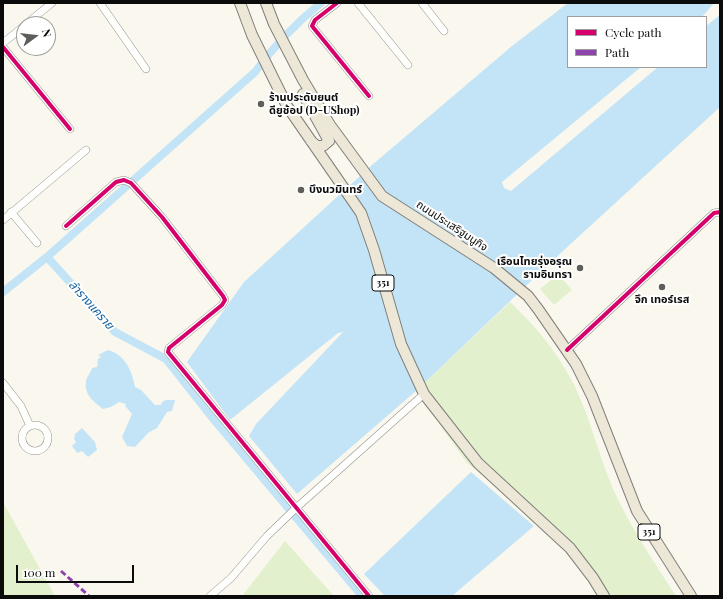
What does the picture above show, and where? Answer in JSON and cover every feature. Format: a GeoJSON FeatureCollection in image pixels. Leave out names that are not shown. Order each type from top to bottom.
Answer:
{"type":"FeatureCollection","features":[{"type":"Feature","properties":{"kind":"main road","name":"351"},"geometry":{"type":"LineString","coordinates":[[240,3],[260,52],[287,106],[361,213],[374,250],[401,344],[423,392],[478,463],[570,548],[593,578],[604,596]]}},
{"type":"Feature","properties":{"kind":"main road","name":"ถนนประเสริฐมนูกิจ"},"geometry":{"type":"LineString","coordinates":[[266,3],[281,39],[330,126],[382,196],[494,268],[528,296],[567,350],[576,364],[594,401],[617,464],[643,522],[691,596]]}},
{"type":"Feature","properties":{"kind":"main road"},"geometry":{"type":"LineString","coordinates":[[281,39],[329,141],[323,146],[317,146],[311,142]]}},
{"type":"Feature","properties":{"kind":"street"},"geometry":{"type":"LineString","coordinates":[[36,16],[52,3]]}},
{"type":"Feature","properties":{"kind":"street"},"geometry":{"type":"LineString","coordinates":[[100,3],[146,69]]}},
{"type":"Feature","properties":{"kind":"street"},"geometry":{"type":"LineString","coordinates":[[337,3],[315,20],[312,26],[369,96]]}},
{"type":"Feature","properties":{"kind":"street"},"geometry":{"type":"LineString","coordinates":[[358,3],[408,65]]}},
{"type":"Feature","properties":{"kind":"street"},"geometry":{"type":"LineString","coordinates":[[422,3],[444,31]]}},
{"type":"Feature","properties":{"kind":"street"},"geometry":{"type":"LineString","coordinates":[[3,43],[16,32]]}},
{"type":"Feature","properties":{"kind":"street"},"geometry":{"type":"LineString","coordinates":[[3,47],[70,129]]}},
{"type":"Feature","properties":{"kind":"street"},"geometry":{"type":"LineString","coordinates":[[3,220],[86,150]]}},
{"type":"Feature","properties":{"kind":"street"},"geometry":{"type":"LineString","coordinates":[[66,226],[116,182],[129,182],[162,217],[223,296],[224,300],[222,305],[169,348],[168,352],[292,512],[369,596]]}},
{"type":"Feature","properties":{"kind":"street"},"geometry":{"type":"LineString","coordinates":[[11,212],[37,243]]}},
{"type":"Feature","properties":{"kind":"street"},"geometry":{"type":"LineString","coordinates":[[567,350],[714,213],[720,212]]}},
{"type":"Feature","properties":{"kind":"street"},"geometry":{"type":"LineString","coordinates":[[3,383],[21,406],[30,426]]}},
{"type":"Feature","properties":{"kind":"street"},"geometry":{"type":"LineString","coordinates":[[210,596],[231,578],[267,536],[292,512],[423,392]]}},
{"type":"Feature","properties":{"kind":"green space"},"geometry":{"type":"Polygon","coordinates":[[[558,274],[572,290],[554,305],[540,289],[558,274]]]}},
{"type":"Feature","properties":{"kind":"green space"},"geometry":{"type":"Polygon","coordinates":[[[510,302],[539,332],[571,379],[587,416],[614,491],[643,545],[676,596],[607,596],[578,553],[467,463],[416,391],[510,302]]]}},
{"type":"Feature","properties":{"kind":"green space"},"geometry":{"type":"Polygon","coordinates":[[[3,502],[55,596],[3,596],[3,502]]]}},
{"type":"Feature","properties":{"kind":"green space"},"geometry":{"type":"Polygon","coordinates":[[[285,541],[334,596],[242,596],[285,541]]]}},
{"type":"Feature","properties":{"kind":"water"},"geometry":{"type":"Polygon","coordinates":[[[568,3],[714,3],[703,16],[567,16],[567,68],[640,68],[502,182],[504,188],[511,191],[657,68],[707,68],[707,25],[720,15],[720,107],[551,262],[416,391],[297,494],[249,436],[256,424],[343,332],[338,333],[230,420],[187,362],[244,282],[372,165],[512,46],[568,3]]]}},
{"type":"Feature","properties":{"kind":"water"},"geometry":{"type":"Polygon","coordinates":[[[108,350],[114,352],[123,359],[130,369],[135,387],[141,390],[155,405],[161,405],[162,402],[166,400],[175,400],[172,411],[167,412],[157,428],[148,433],[135,447],[127,446],[122,437],[132,414],[125,406],[126,404],[119,402],[111,407],[103,409],[90,398],[87,391],[86,380],[92,368],[97,367],[98,359],[101,357],[98,355],[108,350]]]}},
{"type":"Feature","properties":{"kind":"water"},"geometry":{"type":"Polygon","coordinates":[[[82,428],[95,442],[97,450],[88,457],[82,451],[77,453],[72,446],[76,442],[74,439],[75,434],[82,428]]]}},
{"type":"Feature","properties":{"kind":"water"},"geometry":{"type":"Polygon","coordinates":[[[471,472],[534,526],[452,596],[385,596],[364,574],[471,472]]]}},
{"type":"Feature","properties":{"kind":"waterway"},"geometry":{"type":"LineString","coordinates":[[3,292],[47,257],[255,72],[285,36],[321,3]]}},
{"type":"Feature","properties":{"kind":"waterway","name":"ลำรางแคราย"},"geometry":{"type":"LineString","coordinates":[[47,257],[115,332],[166,359],[215,421],[362,596]]}},
{"type":"Feature","properties":{"kind":"marked path"},"geometry":{"type":"LineString","coordinates":[[61,571],[89,596]]}},
{"type":"Feature","properties":{"kind":"cycle path"},"geometry":{"type":"LineString","coordinates":[[337,3],[315,20],[312,26],[369,96]]}},
{"type":"Feature","properties":{"kind":"cycle path"},"geometry":{"type":"LineString","coordinates":[[3,47],[70,129]]}},
{"type":"Feature","properties":{"kind":"cycle path"},"geometry":{"type":"LineString","coordinates":[[66,226],[116,182],[124,180],[131,183],[162,217],[225,300],[222,305],[169,348],[168,352],[369,596]]}},
{"type":"Feature","properties":{"kind":"cycle path"},"geometry":{"type":"LineString","coordinates":[[567,350],[714,213],[720,212]]}},
{"type":"Feature","properties":{"kind":"place","name":"ร้านประดับยนต์ ดียูช้อป (D-UShop)"},"geometry":{"type":"Point","coordinates":[261,104]}},
{"type":"Feature","properties":{"kind":"place","name":"บึงนวมินทร์"},"geometry":{"type":"Point","coordinates":[301,190]}},
{"type":"Feature","properties":{"kind":"place","name":"เรือนไทยรุ่งอรุณ รามอินทรา"},"geometry":{"type":"Point","coordinates":[580,268]}},
{"type":"Feature","properties":{"kind":"place","name":"จึก เทอร์เรส"},"geometry":{"type":"Point","coordinates":[662,287]}}]}
